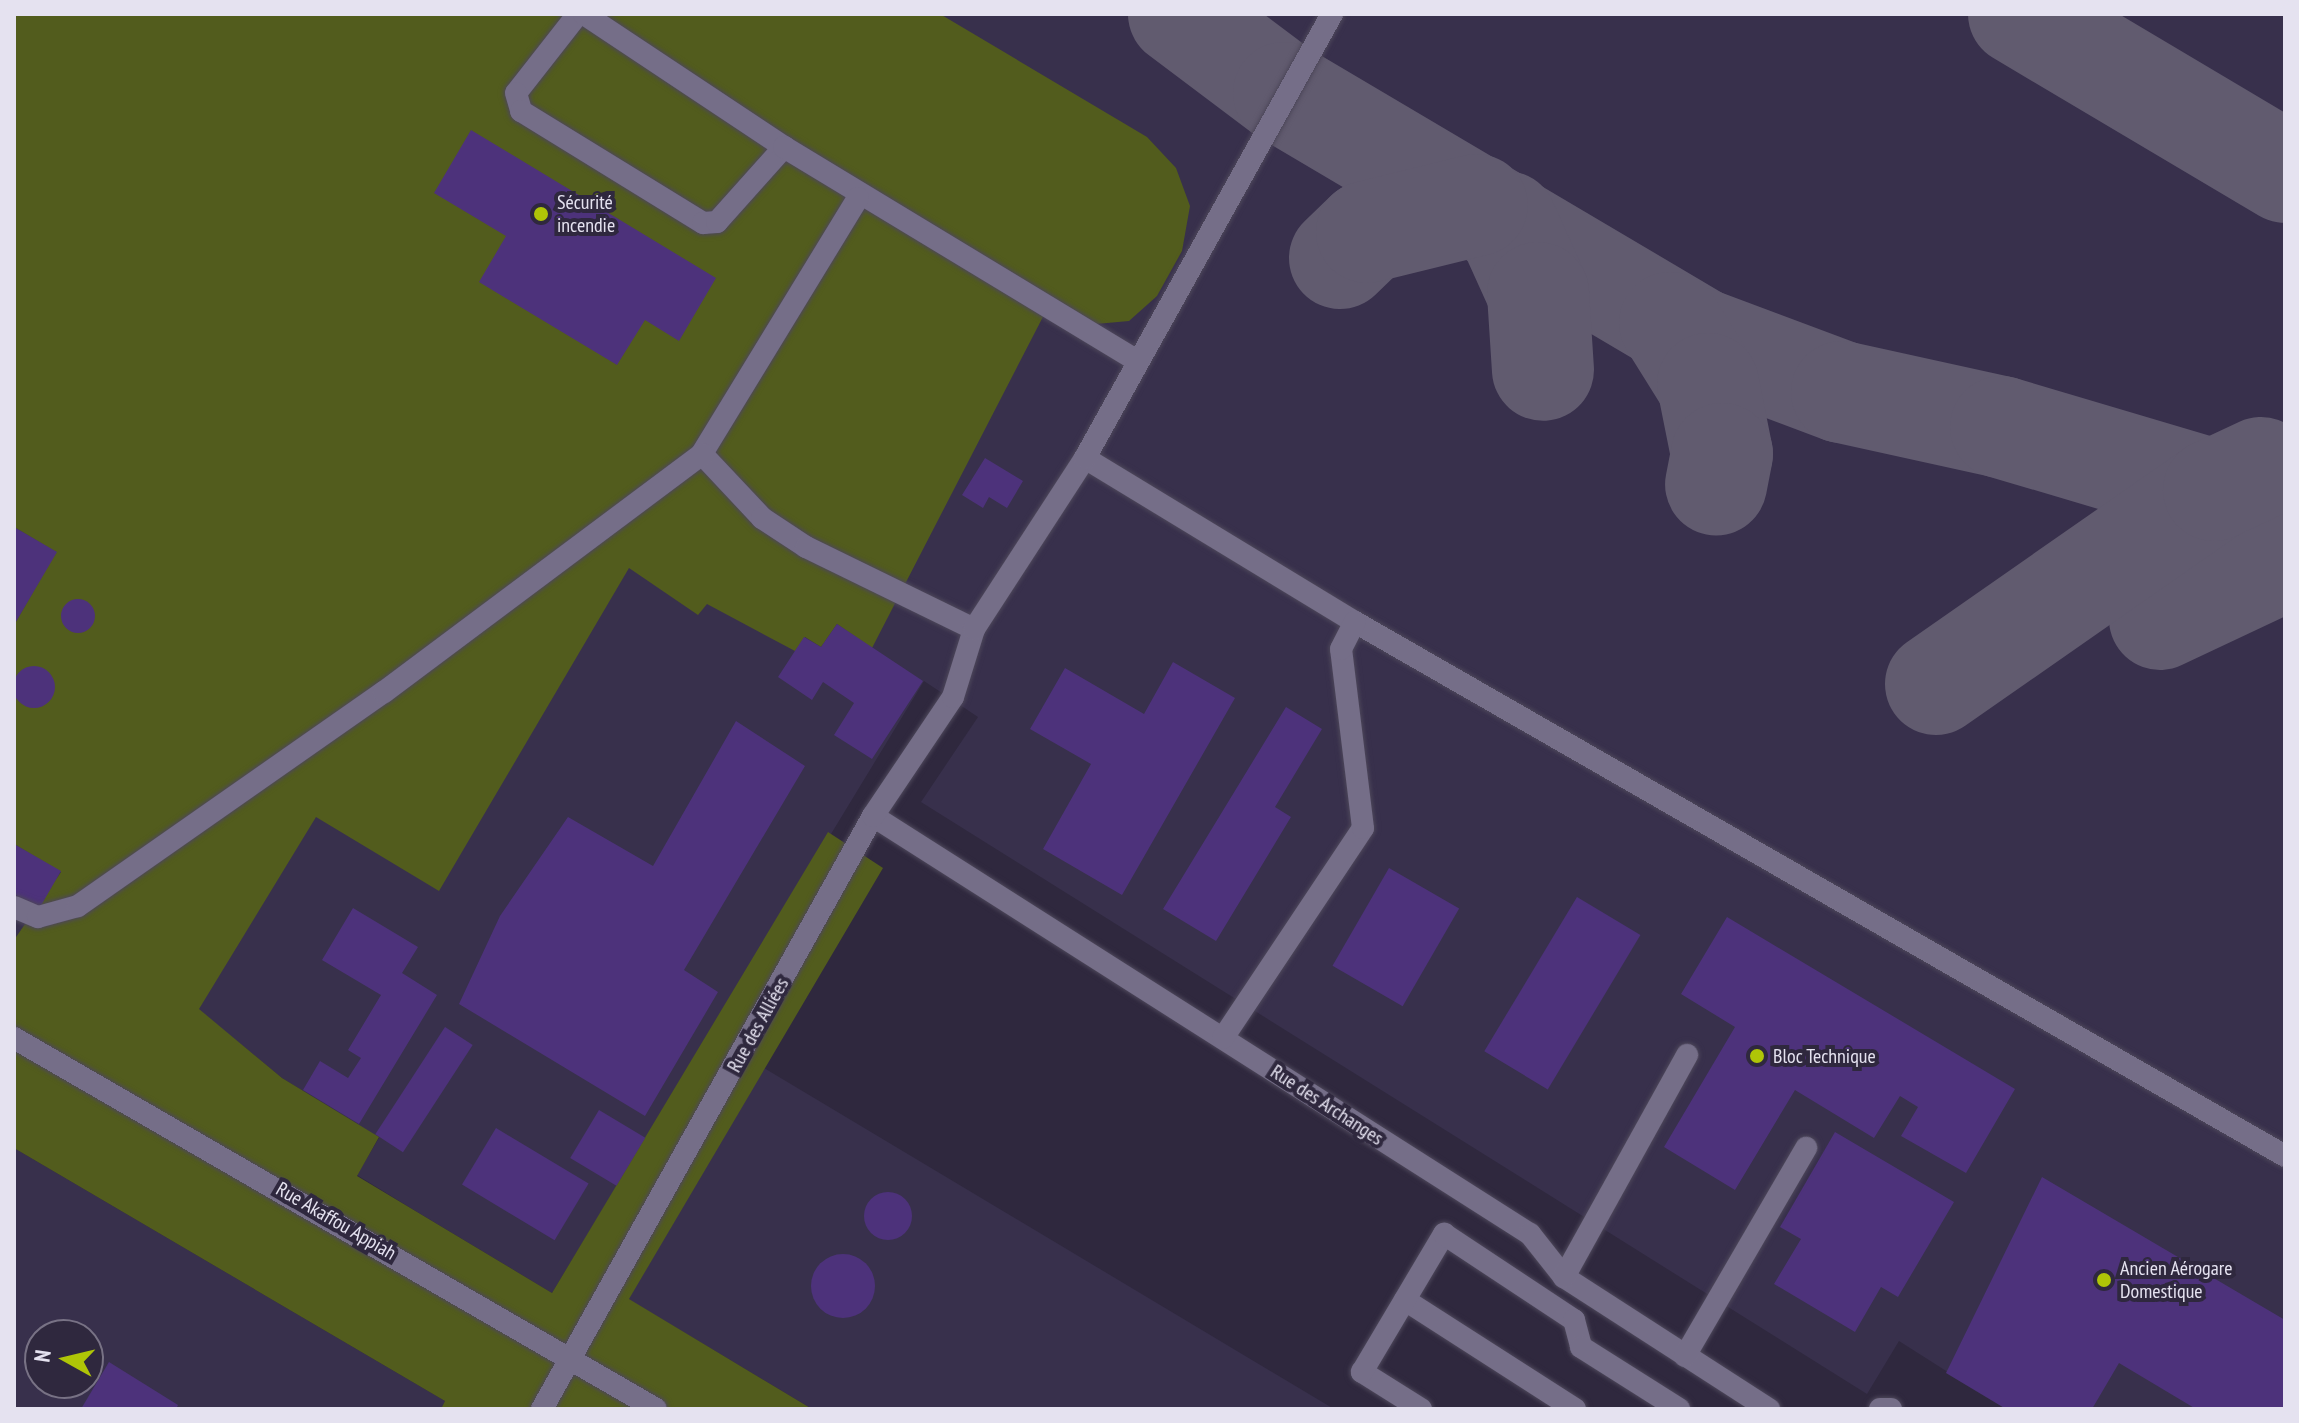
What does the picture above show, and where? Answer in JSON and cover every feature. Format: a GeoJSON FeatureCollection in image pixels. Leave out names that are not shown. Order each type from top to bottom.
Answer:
{"type":"FeatureCollection","features":[{"type":"Feature","properties":{"kind":"lane"},"geometry":{"type":"LineString","coordinates":[[784,147],[717,222],[703,223],[537,125],[521,111],[516,93],[581,14],[784,147],[858,198],[986,264],[1138,361]]}},
{"type":"Feature","properties":{"kind":"lane","name":"Rue des Alliées"},"geometry":{"type":"LineString","coordinates":[[542,1409],[873,816],[953,697],[974,629],[1085,458],[1332,14]]}},
{"type":"Feature","properties":{"kind":"lane"},"geometry":{"type":"LineString","coordinates":[[14,907],[38,917],[78,906],[384,692],[702,454],[858,198]]}},
{"type":"Feature","properties":{"kind":"lane"},"geometry":{"type":"LineString","coordinates":[[702,454],[762,518],[806,547],[974,629]]}},
{"type":"Feature","properties":{"kind":"lane"},"geometry":{"type":"LineString","coordinates":[[1085,458],[1355,622],[2285,1156]]}},
{"type":"Feature","properties":{"kind":"lane"},"geometry":{"type":"LineString","coordinates":[[1223,1038],[1363,828],[1341,649],[1355,622]]}},
{"type":"Feature","properties":{"kind":"lane","name":"Rue des Archanges"},"geometry":{"type":"LineString","coordinates":[[873,816],[1530,1234],[1564,1277],[1769,1409]]}},
{"type":"Feature","properties":{"kind":"lane","name":"Rue Akaffou Appiah"},"geometry":{"type":"LineString","coordinates":[[14,1038],[656,1409]]}},
{"type":"Feature","properties":{"kind":"lane"},"geometry":{"type":"LineString","coordinates":[[1564,1277],[1687,1055]]}},
{"type":"Feature","properties":{"kind":"lane"},"geometry":{"type":"LineString","coordinates":[[1685,1356],[1806,1148]]}},
{"type":"Feature","properties":{"kind":"lane"},"geometry":{"type":"LineString","coordinates":[[1421,1409],[1362,1372],[1444,1234],[1574,1320],[1581,1347],[1679,1409]]}},
{"type":"Feature","properties":{"kind":"lane"},"geometry":{"type":"LineString","coordinates":[[1405,1300],[1575,1409]]}},
{"type":"Feature","properties":{"kind":"lane"},"geometry":{"type":"LineString","coordinates":[[1880,1409],[1891,1409]]}},
{"type":"Feature","properties":{"kind":"shaded area"},"geometry":{"type":"Polygon","coordinates":[[[14,14],[2285,14],[2285,1409],[2006,1409],[1899,1341],[1867,1394],[921,802],[978,717],[924,681],[552,1293],[409,1207],[357,1175],[379,1138],[282,1078],[199,1010],[183,1033],[14,940],[14,14]]]}},
{"type":"Feature","properties":{"kind":"shaded area"},"geometry":{"type":"Polygon","coordinates":[[[764,1068],[1334,1409],[812,1409],[628,1299],[764,1068]]]}},
{"type":"Feature","properties":{"kind":"shaded area"},"geometry":{"type":"Polygon","coordinates":[[[14,1148],[445,1401],[441,1409],[14,1409],[14,1148]]]}},
{"type":"Feature","properties":{"kind":"green space"},"geometry":{"type":"Polygon","coordinates":[[[14,14],[940,14],[1147,137],[1176,168],[1190,206],[1182,251],[1157,296],[1129,321],[1085,325],[1046,311],[872,648],[837,624],[821,647],[805,637],[795,651],[707,604],[698,615],[629,568],[439,891],[316,817],[199,1009],[282,1078],[379,1137],[357,1176],[552,1293],[828,832],[883,868],[629,1299],[812,1409],[441,1409],[445,1401],[14,1148],[14,940],[61,872],[14,844],[14,625],[56,552],[14,527],[14,14]]]}},
{"type":"Feature","properties":{"kind":"building","name":"Sécurité incendie"},"geometry":{"type":"Polygon","coordinates":[[[471,130],[716,278],[679,341],[645,320],[617,365],[479,282],[506,236],[434,193],[471,130]]]}},
{"type":"Feature","properties":{"kind":"building"},"geometry":{"type":"Polygon","coordinates":[[[985,458],[1023,481],[1007,508],[989,497],[983,508],[962,495],[985,458]]]}},
{"type":"Feature","properties":{"kind":"building"},"geometry":{"type":"Polygon","coordinates":[[[14,527],[57,552],[14,625],[14,527]]]}},
{"type":"Feature","properties":{"kind":"building"},"geometry":{"type":"Polygon","coordinates":[[[78,599],[90,604],[95,616],[90,628],[78,633],[66,628],[61,616],[66,604],[78,599]]]}},
{"type":"Feature","properties":{"kind":"building"},"geometry":{"type":"Polygon","coordinates":[[[837,624],[923,681],[872,759],[834,735],[854,703],[823,682],[812,700],[778,677],[804,637],[821,647],[837,624]]]}},
{"type":"Feature","properties":{"kind":"building"},"geometry":{"type":"Polygon","coordinates":[[[1173,662],[1235,698],[1122,895],[1043,849],[1091,764],[1030,729],[1065,668],[1144,714],[1173,662]]]}},
{"type":"Feature","properties":{"kind":"building"},"geometry":{"type":"Polygon","coordinates":[[[34,666],[49,672],[55,687],[49,702],[34,708],[19,702],[13,687],[19,672],[34,666]]]}},
{"type":"Feature","properties":{"kind":"building"},"geometry":{"type":"Polygon","coordinates":[[[1286,707],[1322,729],[1275,807],[1291,817],[1216,941],[1163,909],[1286,707]]]}},
{"type":"Feature","properties":{"kind":"building"},"geometry":{"type":"Polygon","coordinates":[[[736,721],[805,766],[684,970],[718,992],[645,1116],[459,1004],[500,916],[568,817],[653,866],[736,721]]]}},
{"type":"Feature","properties":{"kind":"building"},"geometry":{"type":"Polygon","coordinates":[[[14,844],[61,871],[39,909],[14,894],[14,844]]]}},
{"type":"Feature","properties":{"kind":"building"},"geometry":{"type":"Polygon","coordinates":[[[1389,868],[1459,908],[1403,1006],[1332,966],[1389,868]]]}},
{"type":"Feature","properties":{"kind":"building"},"geometry":{"type":"Polygon","coordinates":[[[1577,897],[1640,935],[1548,1089],[1484,1051],[1577,897]]]}},
{"type":"Feature","properties":{"kind":"building"},"geometry":{"type":"Polygon","coordinates":[[[353,908],[418,947],[402,973],[437,995],[359,1124],[303,1090],[320,1061],[348,1078],[361,1058],[348,1050],[381,995],[322,960],[353,908]]]}},
{"type":"Feature","properties":{"kind":"building","name":"Bloc Technique"},"geometry":{"type":"Polygon","coordinates":[[[1727,917],[2015,1089],[1966,1173],[1901,1136],[1918,1107],[1900,1096],[1874,1138],[1795,1090],[1735,1190],[1664,1147],[1735,1027],[1681,994],[1727,917]]]}},
{"type":"Feature","properties":{"kind":"building"},"geometry":{"type":"Polygon","coordinates":[[[445,1027],[473,1045],[403,1152],[375,1134],[445,1027]]]}},
{"type":"Feature","properties":{"kind":"building"},"geometry":{"type":"Polygon","coordinates":[[[599,1110],[645,1138],[616,1186],[570,1158],[599,1110]]]}},
{"type":"Feature","properties":{"kind":"building"},"geometry":{"type":"Polygon","coordinates":[[[496,1128],[589,1184],[555,1240],[462,1185],[496,1128]]]}},
{"type":"Feature","properties":{"kind":"building"},"geometry":{"type":"Polygon","coordinates":[[[1835,1132],[1954,1202],[1898,1297],[1881,1287],[1855,1332],[1774,1284],[1801,1239],[1780,1227],[1835,1132]]]}},
{"type":"Feature","properties":{"kind":"building","name":"Ancien Aérogare Domestique"},"geometry":{"type":"Polygon","coordinates":[[[2042,1177],[2285,1320],[2285,1409],[2196,1409],[2119,1363],[2092,1409],[2006,1409],[1946,1373],[2042,1177]]]}},
{"type":"Feature","properties":{"kind":"building"},"geometry":{"type":"Polygon","coordinates":[[[888,1192],[905,1199],[912,1216],[905,1233],[888,1240],[871,1233],[864,1216],[871,1199],[888,1192]]]}},
{"type":"Feature","properties":{"kind":"building"},"geometry":{"type":"Polygon","coordinates":[[[837,1254],[849,1254],[866,1263],[873,1274],[873,1298],[866,1309],[849,1318],[837,1318],[825,1313],[816,1304],[811,1292],[811,1280],[816,1268],[825,1259],[837,1254]]]}},
{"type":"Feature","properties":{"kind":"building"},"geometry":{"type":"Polygon","coordinates":[[[109,1362],[178,1405],[176,1409],[81,1409],[87,1399],[104,1399],[104,1370],[109,1362]]]}},
{"type":"Feature","properties":{"kind":"taxiway"},"geometry":{"type":"LineString","coordinates":[[1179,14],[1284,93],[1700,339],[1842,392],[2001,427],[2214,490],[2285,501]]}},
{"type":"Feature","properties":{"kind":"taxiway"},"geometry":{"type":"LineString","coordinates":[[2019,14],[2285,172]]}},
{"type":"Feature","properties":{"kind":"taxiway"},"geometry":{"type":"LineString","coordinates":[[1340,258],[1367,232],[1477,205]]}},
{"type":"Feature","properties":{"kind":"taxiway"},"geometry":{"type":"LineString","coordinates":[[1506,222],[1538,293],[1543,370]]}},
{"type":"Feature","properties":{"kind":"taxiway"},"geometry":{"type":"LineString","coordinates":[[1670,323],[1708,384],[1722,454],[1716,484]]}},
{"type":"Feature","properties":{"kind":"taxiway"},"geometry":{"type":"LineString","coordinates":[[1936,684],[2214,490],[2261,468]]}},
{"type":"Feature","properties":{"kind":"taxiway"},"geometry":{"type":"LineString","coordinates":[[2160,619],[2285,560]]}},
{"type":"Feature","properties":{"kind":"place","name":"Sécurité incendie"},"geometry":{"type":"Point","coordinates":[541,214]}},
{"type":"Feature","properties":{"kind":"place","name":"Bloc Technique"},"geometry":{"type":"Point","coordinates":[1757,1056]}},
{"type":"Feature","properties":{"kind":"place","name":"Ancien Aérogare Domestique"},"geometry":{"type":"Point","coordinates":[2104,1280]}}]}
